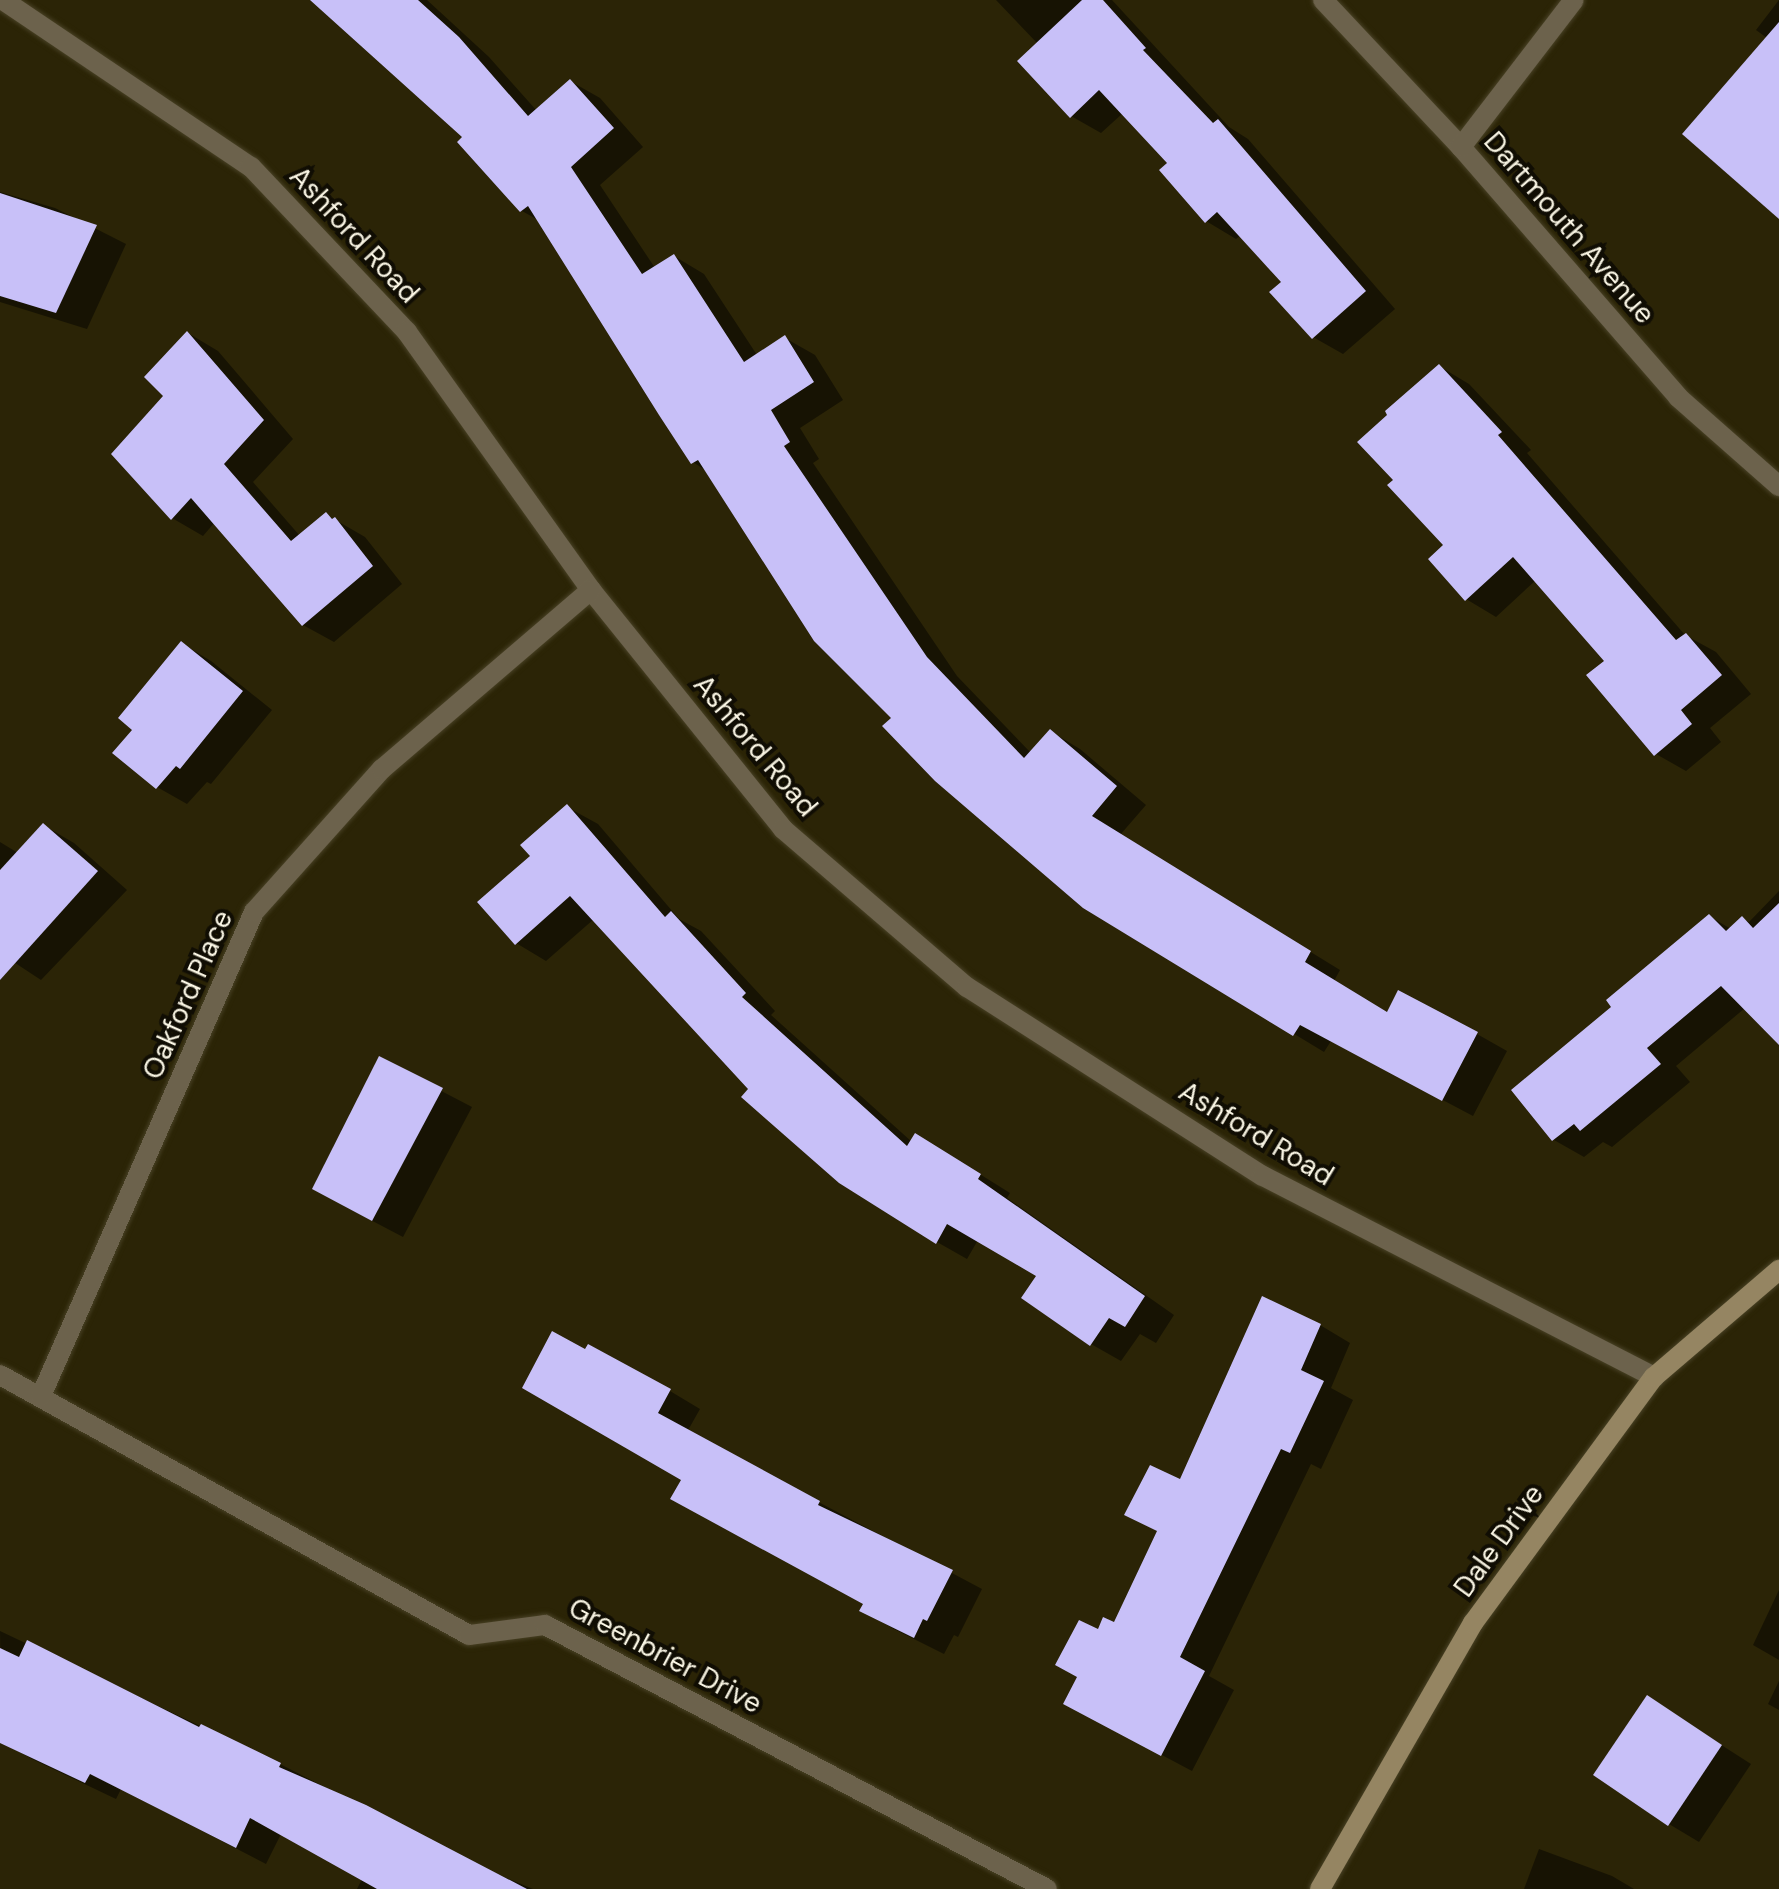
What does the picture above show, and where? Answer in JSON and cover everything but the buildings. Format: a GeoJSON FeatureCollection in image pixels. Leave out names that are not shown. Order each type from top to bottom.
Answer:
{"type":"FeatureCollection","features":[{"type":"Feature","properties":{"kind":"street","name":"Ashford Road"},"geometry":{"type":"LineString","coordinates":[[3,0],[251,167],[407,332],[591,590],[783,829],[967,987],[1263,1176],[1654,1377]]}},
{"type":"Feature","properties":{"kind":"street","name":"Dartmouth Avenue"},"geometry":{"type":"LineString","coordinates":[[1323,0],[1461,147],[1678,397],[1779,486]]}},
{"type":"Feature","properties":{"kind":"street"},"geometry":{"type":"LineString","coordinates":[[1461,147],[1574,0]]}},
{"type":"Feature","properties":{"kind":"street","name":"Oakford Place"},"geometry":{"type":"LineString","coordinates":[[41,1396],[254,912],[382,769],[591,590]]}},
{"type":"Feature","properties":{"kind":"street","name":"Dale Drive"},"geometry":{"type":"LineString","coordinates":[[1320,1889],[1473,1623],[1654,1377],[1779,1270]]}},
{"type":"Feature","properties":{"kind":"street","name":"Greenbrier Drive"},"geometry":{"type":"LineString","coordinates":[[0,1375],[469,1635],[545,1625],[1047,1889]]}}]}
